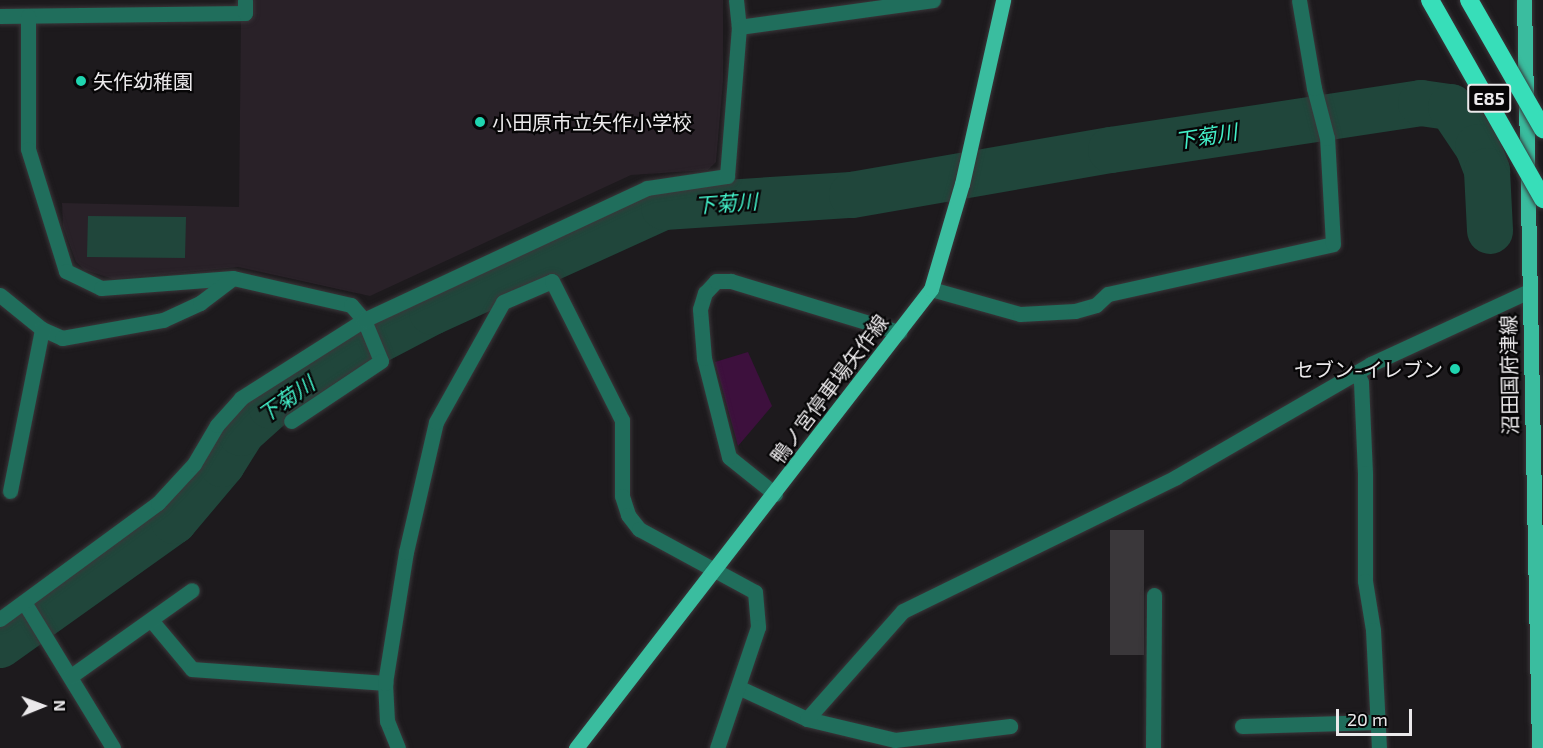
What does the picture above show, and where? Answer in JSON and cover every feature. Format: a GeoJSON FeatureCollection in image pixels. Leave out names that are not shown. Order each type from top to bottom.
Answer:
{"type":"FeatureCollection","features":[{"type":"Feature","properties":{"kind":"highway","name":"E85"},"geometry":{"type":"LineString","coordinates":[[1430,0],[1543,199]]}},
{"type":"Feature","properties":{"kind":"highway","name":"E85"},"geometry":{"type":"LineString","coordinates":[[1469,0],[1543,129]]}},
{"type":"Feature","properties":{"kind":"main road","name":"鴨ノ宮停車場矢作線"},"geometry":{"type":"LineString","coordinates":[[576,748],[716,571],[931,289],[962,184],[1003,0]]}},
{"type":"Feature","properties":{"kind":"main road","name":"沼田国府津線"},"geometry":{"type":"LineString","coordinates":[[1524,0],[1527,292],[1539,748]]}},
{"type":"Feature","properties":{"kind":"street"},"geometry":{"type":"LineString","coordinates":[[0,16],[245,13],[245,0]]}},
{"type":"Feature","properties":{"kind":"street"},"geometry":{"type":"LineString","coordinates":[[0,619],[158,503],[194,464],[217,425],[241,398],[364,320],[646,188],[727,176],[739,27],[736,0]]}},
{"type":"Feature","properties":{"kind":"street"},"geometry":{"type":"LineString","coordinates":[[739,27],[933,0]]}},
{"type":"Feature","properties":{"kind":"street"},"geometry":{"type":"LineString","coordinates":[[931,289],[1020,314],[1075,311],[1096,306],[1108,294],[1332,244],[1327,138],[1314,88],[1299,0]]}},
{"type":"Feature","properties":{"kind":"street"},"geometry":{"type":"LineString","coordinates":[[28,16],[28,149],[66,271],[101,288],[233,278],[351,305],[364,320],[381,361],[291,421]]}},
{"type":"Feature","properties":{"kind":"street"},"geometry":{"type":"LineString","coordinates":[[0,295],[42,329],[62,338],[163,320],[200,303],[233,278]]}},
{"type":"Feature","properties":{"kind":"street"},"geometry":{"type":"LineString","coordinates":[[398,748],[387,721],[385,683],[406,552],[436,422],[503,302],[552,281],[622,420],[622,496],[627,515],[639,529],[755,592],[758,627],[740,688],[717,748]]}},
{"type":"Feature","properties":{"kind":"street"},"geometry":{"type":"LineString","coordinates":[[775,494],[729,457],[704,358],[700,309],[705,293],[716,281],[731,281],[899,332]]}},
{"type":"Feature","properties":{"kind":"street"},"geometry":{"type":"LineString","coordinates":[[807,719],[903,611],[1176,477],[1371,364],[1527,292]]}},
{"type":"Feature","properties":{"kind":"street"},"geometry":{"type":"LineString","coordinates":[[10,491],[42,329]]}},
{"type":"Feature","properties":{"kind":"street"},"geometry":{"type":"LineString","coordinates":[[1357,374],[1360,382],[1365,473],[1365,581],[1373,630],[1379,748]]}},
{"type":"Feature","properties":{"kind":"street"},"geometry":{"type":"LineString","coordinates":[[71,676],[192,590]]}},
{"type":"Feature","properties":{"kind":"street"},"geometry":{"type":"LineString","coordinates":[[1153,748],[1154,595]]}},
{"type":"Feature","properties":{"kind":"street"},"geometry":{"type":"LineString","coordinates":[[24,602],[113,748]]}},
{"type":"Feature","properties":{"kind":"street"},"geometry":{"type":"LineString","coordinates":[[151,620],[192,669],[385,683]]}},
{"type":"Feature","properties":{"kind":"street"},"geometry":{"type":"LineString","coordinates":[[740,688],[807,719],[903,744],[1010,726]]}},
{"type":"Feature","properties":{"kind":"street"},"geometry":{"type":"LineString","coordinates":[[1242,726],[1377,722]]}},
{"type":"Feature","properties":{"kind":"shaded area","name":"小田原市立矢作小学校"},"geometry":{"type":"Polygon","coordinates":[[[254,0],[723,0],[723,82],[716,162],[708,170],[631,175],[370,296],[238,267],[113,279],[85,270],[76,262],[63,226],[62,203],[239,207],[241,18],[254,17],[254,0]]]}},
{"type":"Feature","properties":{"kind":"shaded area"},"geometry":{"type":"Polygon","coordinates":[[[88,216],[186,217],[185,258],[87,257],[88,216]]]}},
{"type":"Feature","properties":{"kind":"shaded area"},"geometry":{"type":"Polygon","coordinates":[[[748,352],[772,406],[738,446],[715,362],[748,352]]]}},
{"type":"Feature","properties":{"kind":"building"},"geometry":{"type":"Polygon","coordinates":[[[1110,530],[1144,530],[1144,655],[1110,655],[1110,530]]]}},
{"type":"Feature","properties":{"kind":"waterway","name":"下菊川"},"geometry":{"type":"LineString","coordinates":[[0,645],[174,521],[222,464],[241,433],[271,406],[352,354],[432,312],[664,207],[852,195],[1111,150],[1421,103],[1451,107],[1478,147],[1487,171],[1490,231]]}},
{"type":"Feature","properties":{"kind":"place","name":"矢作幼稚園"},"geometry":{"type":"Point","coordinates":[81,81]}},
{"type":"Feature","properties":{"kind":"place","name":"小田原市立矢作小学校"},"geometry":{"type":"Point","coordinates":[480,122]}},
{"type":"Feature","properties":{"kind":"place","name":"セブン-イレブン"},"geometry":{"type":"Point","coordinates":[1455,369]}}]}
